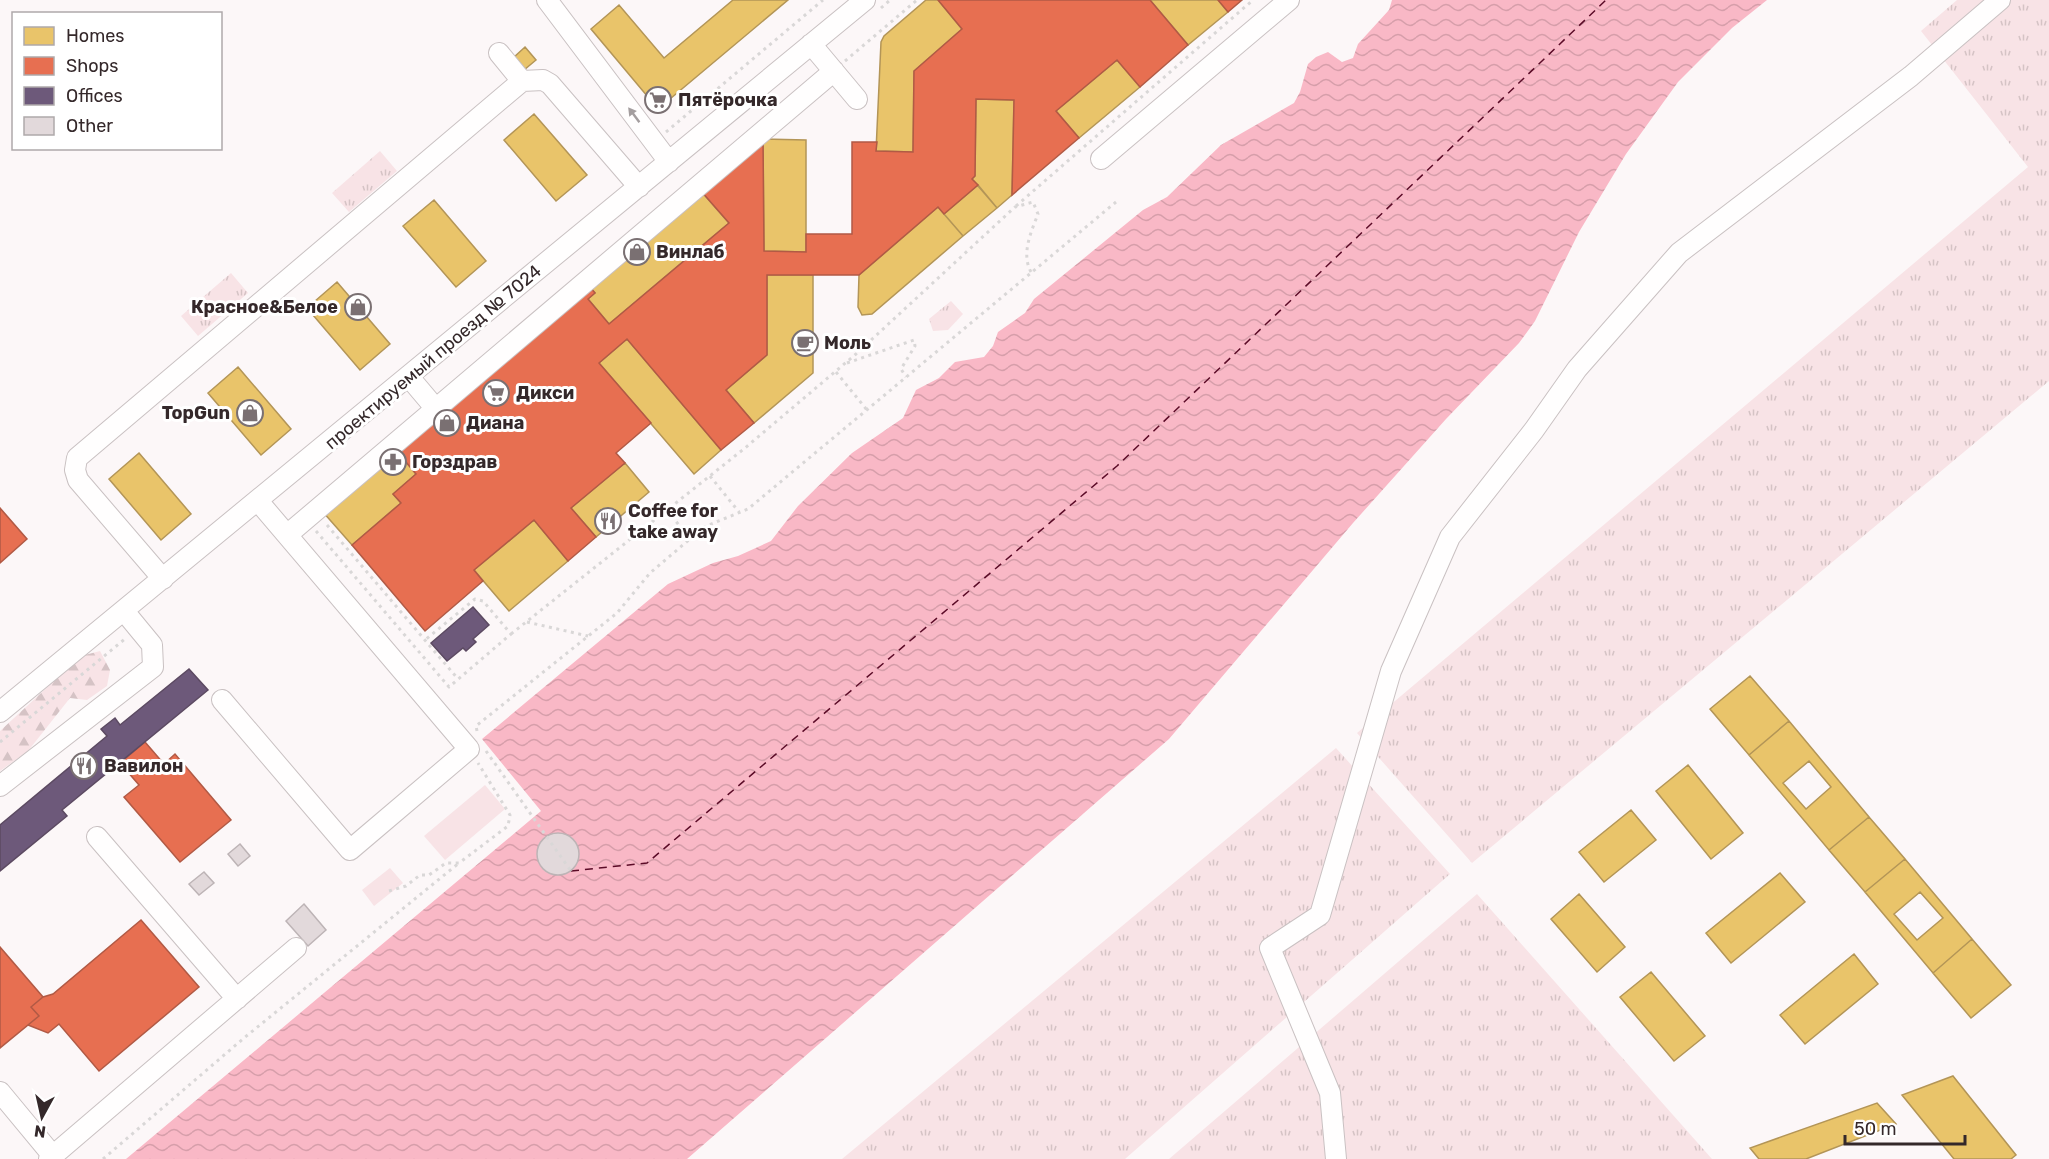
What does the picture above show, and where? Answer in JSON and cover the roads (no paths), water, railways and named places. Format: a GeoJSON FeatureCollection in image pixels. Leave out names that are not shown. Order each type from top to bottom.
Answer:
{"type":"FeatureCollection","features":[{"type":"Feature","properties":{"kind":"street"},"geometry":{"type":"LineString","coordinates":[[547,0],[669,162]]}},
{"type":"Feature","properties":{"kind":"street","name":"проектируемый проезд № 7024"},"geometry":{"type":"LineString","coordinates":[[0,712],[865,0]]}},
{"type":"Feature","properties":{"kind":"street"},"geometry":{"type":"LineString","coordinates":[[1101,159],[1289,0]]}},
{"type":"Feature","properties":{"kind":"street"},"geometry":{"type":"LineString","coordinates":[[1336,1159],[1330,1093],[1270,948],[1320,915],[1391,671],[1450,537],[1534,430],[1577,369],[1680,253],[1911,76],[2000,0]]}},
{"type":"Feature","properties":{"kind":"street"},"geometry":{"type":"LineString","coordinates":[[811,44],[857,99]]}},
{"type":"Feature","properties":{"kind":"street"},"geometry":{"type":"LineString","coordinates":[[499,53],[522,81]]}},
{"type":"Feature","properties":{"kind":"street"},"geometry":{"type":"LineString","coordinates":[[287,535],[834,71]]}},
{"type":"Feature","properties":{"kind":"street"},"geometry":{"type":"LineString","coordinates":[[163,579],[78,480],[75,470],[77,458],[522,81],[543,80],[550,84],[639,187]]}},
{"type":"Feature","properties":{"kind":"street"},"geometry":{"type":"LineString","coordinates":[[409,377],[436,409]]}},
{"type":"Feature","properties":{"kind":"street"},"geometry":{"type":"LineString","coordinates":[[222,700],[350,850],[479,747],[258,501]]}},
{"type":"Feature","properties":{"kind":"street"},"geometry":{"type":"LineString","coordinates":[[0,786],[153,667],[152,645],[124,611]]}},
{"type":"Feature","properties":{"kind":"street"},"geometry":{"type":"LineString","coordinates":[[97,837],[237,999]]}},
{"type":"Feature","properties":{"kind":"street"},"geometry":{"type":"LineString","coordinates":[[0,1092],[51,1158],[297,948]]}},
{"type":"Feature","properties":{"kind":"water"},"geometry":{"type":"Polygon","coordinates":[[[1392,0],[1767,0],[1732,28],[1678,82],[1626,154],[1579,232],[1535,321],[1519,343],[1446,419],[1353,523],[1169,739],[687,1159],[126,1159],[541,811],[482,739],[668,584],[713,563],[738,556],[771,541],[798,506],[852,453],[903,418],[916,390],[939,378],[955,362],[984,357],[993,346],[998,332],[1025,313],[1034,299],[1143,210],[1167,197],[1221,145],[1294,103],[1300,92],[1308,64],[1316,57],[1328,52],[1342,62],[1353,58],[1358,44],[1389,10],[1392,0]]]}},
{"type":"Feature","properties":{"kind":"place","name":"Пятёрочка"},"geometry":{"type":"Point","coordinates":[658,100]}},
{"type":"Feature","properties":{"kind":"place","name":"Винлаб"},"geometry":{"type":"Point","coordinates":[637,252]}},
{"type":"Feature","properties":{"kind":"place","name":"Красное&Белое"},"geometry":{"type":"Point","coordinates":[358,307]}},
{"type":"Feature","properties":{"kind":"place","name":"Моль"},"geometry":{"type":"Point","coordinates":[805,343]}},
{"type":"Feature","properties":{"kind":"place","name":"Дикси"},"geometry":{"type":"Point","coordinates":[496,393]}},
{"type":"Feature","properties":{"kind":"place","name":"TopGun"},"geometry":{"type":"Point","coordinates":[250,413]}},
{"type":"Feature","properties":{"kind":"place","name":"Диана"},"geometry":{"type":"Point","coordinates":[447,423]}},
{"type":"Feature","properties":{"kind":"place","name":"Горздрав"},"geometry":{"type":"Point","coordinates":[393,462]}},
{"type":"Feature","properties":{"kind":"place","name":"Coffee for take away"},"geometry":{"type":"Point","coordinates":[608,521]}},
{"type":"Feature","properties":{"kind":"place","name":"Вавилон"},"geometry":{"type":"Point","coordinates":[84,766]}}]}
